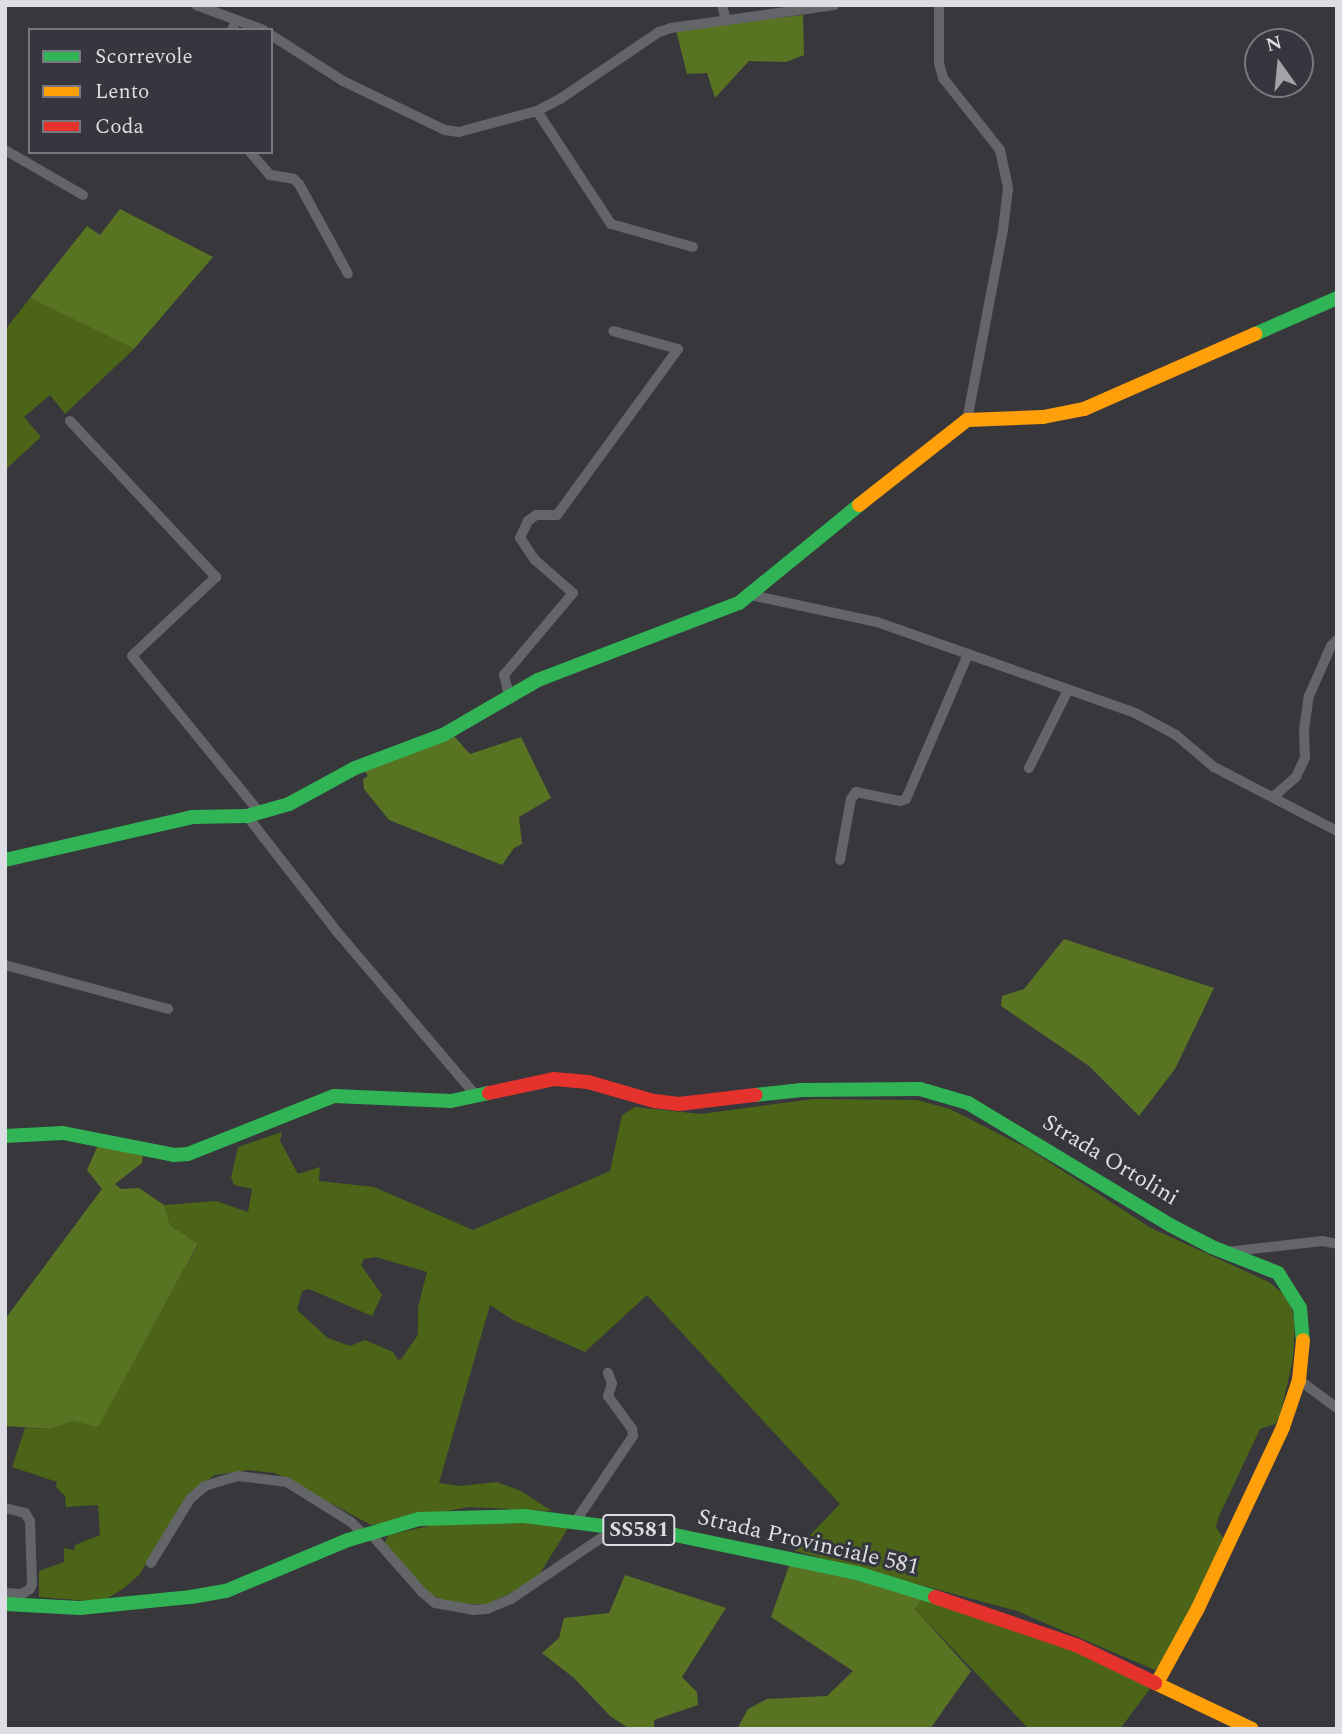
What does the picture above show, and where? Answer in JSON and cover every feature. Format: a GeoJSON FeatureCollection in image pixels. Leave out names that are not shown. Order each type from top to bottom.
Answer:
{"type":"FeatureCollection","features":[{"type":"Feature","properties":{"kind":"main road"},"geometry":{"type":"LineString","coordinates":[[5,860],[192,817],[254,814],[289,804],[355,768],[443,735],[509,695],[586,660],[711,614],[751,595],[916,458],[967,420],[1043,417],[1084,409],[1337,298]]}},
{"type":"Feature","properties":{"kind":"main road","name":"Strada Ortolini"},"geometry":{"type":"LineString","coordinates":[[5,1136],[63,1133],[174,1155],[188,1154],[334,1096],[428,1102],[477,1097],[535,1082],[564,1079],[588,1082],[654,1101],[679,1104],[802,1090],[920,1089],[968,1103],[1170,1224],[1226,1252],[1278,1273],[1293,1293],[1304,1328],[1299,1380],[1283,1427],[1198,1608],[1157,1683]]}},
{"type":"Feature","properties":{"kind":"main road","name":"Strada Provinciale 581"},"geometry":{"type":"LineString","coordinates":[[5,1604],[80,1608],[146,1604],[214,1593],[274,1573],[367,1534],[419,1519],[524,1516],[674,1535],[856,1573],[991,1614],[1064,1641],[1252,1729]]}},
{"type":"Feature","properties":{"kind":"street"},"geometry":{"type":"LineString","coordinates":[[197,5],[234,25],[252,28]]}},
{"type":"Feature","properties":{"kind":"street"},"geometry":{"type":"LineString","coordinates":[[722,5],[726,21]]}},
{"type":"Feature","properties":{"kind":"street"},"geometry":{"type":"LineString","coordinates":[[273,36],[343,81],[445,130],[472,130],[537,111],[560,100],[659,32],[834,5]]}},
{"type":"Feature","properties":{"kind":"street"},"geometry":{"type":"LineString","coordinates":[[939,5],[939,63],[943,78],[1000,150],[1008,189],[1003,230],[967,420]]}},
{"type":"Feature","properties":{"kind":"street"},"geometry":{"type":"LineString","coordinates":[[537,111],[611,224],[693,247]]}},
{"type":"Feature","properties":{"kind":"street"},"geometry":{"type":"LineString","coordinates":[[5,150],[82,195]]}},
{"type":"Feature","properties":{"kind":"street"},"geometry":{"type":"LineString","coordinates":[[252,154],[270,175],[294,179],[299,184],[348,274]]}},
{"type":"Feature","properties":{"kind":"street"},"geometry":{"type":"LineString","coordinates":[[509,695],[504,675],[573,593],[534,560],[520,538],[528,521],[536,515],[557,515],[678,349],[613,331]]}},
{"type":"Feature","properties":{"kind":"street"},"geometry":{"type":"LineString","coordinates":[[70,421],[216,577],[132,656],[254,814],[339,934],[477,1097]]}},
{"type":"Feature","properties":{"kind":"street"},"geometry":{"type":"LineString","coordinates":[[751,595],[877,622],[1135,713],[1176,735],[1214,767],[1337,831]]}},
{"type":"Feature","properties":{"kind":"street"},"geometry":{"type":"LineString","coordinates":[[1273,797],[1296,777],[1305,758],[1304,730],[1309,696],[1331,646],[1337,640]]}},
{"type":"Feature","properties":{"kind":"street"},"geometry":{"type":"LineString","coordinates":[[840,860],[851,799],[856,792],[900,802],[906,799],[968,654]]}},
{"type":"Feature","properties":{"kind":"street"},"geometry":{"type":"LineString","coordinates":[[1028,768],[1068,690]]}},
{"type":"Feature","properties":{"kind":"street"},"geometry":{"type":"LineString","coordinates":[[5,965],[168,1009]]}},
{"type":"Feature","properties":{"kind":"street"},"geometry":{"type":"LineString","coordinates":[[1226,1252],[1322,1241],[1337,1244]]}},
{"type":"Feature","properties":{"kind":"street"},"geometry":{"type":"LineString","coordinates":[[575,1522],[633,1436],[632,1429],[608,1396],[612,1384],[608,1373]]}},
{"type":"Feature","properties":{"kind":"street"},"geometry":{"type":"LineString","coordinates":[[1299,1380],[1337,1408]]}},
{"type":"Feature","properties":{"kind":"street"},"geometry":{"type":"LineString","coordinates":[[151,1563],[190,1499],[205,1486],[238,1476],[287,1482],[367,1534],[435,1603],[473,1610],[487,1609],[511,1599],[601,1538]]}},
{"type":"Feature","properties":{"kind":"street"},"geometry":{"type":"LineString","coordinates":[[5,1508],[25,1513],[30,1521],[32,1584],[30,1589],[22,1594],[5,1593]]}},
{"type":"Feature","properties":{"kind":"green space"},"geometry":{"type":"Polygon","coordinates":[[[803,15],[804,55],[786,62],[749,61],[715,98],[707,73],[687,74],[676,30],[803,15]]]}},
{"type":"Feature","properties":{"kind":"green space"},"geometry":{"type":"Polygon","coordinates":[[[120,209],[213,257],[134,349],[30,298],[87,226],[100,235],[120,209]]]}},
{"type":"Feature","properties":{"kind":"green space"},"geometry":{"type":"Polygon","coordinates":[[[30,298],[134,349],[65,414],[50,395],[24,417],[41,437],[5,470],[5,330],[30,298]]]}},
{"type":"Feature","properties":{"kind":"green space"},"geometry":{"type":"Polygon","coordinates":[[[453,735],[470,754],[521,737],[551,798],[519,817],[522,844],[514,848],[502,865],[389,820],[364,789],[363,779],[368,776],[364,770],[453,735]]]}},
{"type":"Feature","properties":{"kind":"green space"},"geometry":{"type":"Polygon","coordinates":[[[1064,939],[1214,988],[1175,1069],[1139,1116],[1089,1066],[1001,1006],[1002,996],[1024,989],[1064,939]]]}},
{"type":"Feature","properties":{"kind":"green space"},"geometry":{"type":"Polygon","coordinates":[[[813,1099],[917,1100],[950,1109],[1029,1149],[1151,1228],[1269,1282],[1290,1300],[1295,1324],[1293,1359],[1280,1416],[1275,1424],[1260,1429],[1219,1516],[1216,1527],[1223,1538],[1186,1620],[1163,1662],[1155,1670],[1017,1611],[795,1551],[840,1504],[647,1295],[585,1352],[513,1320],[490,1305],[439,1483],[460,1486],[497,1482],[521,1491],[552,1511],[469,1507],[371,1525],[275,1473],[248,1470],[215,1475],[190,1493],[139,1575],[124,1588],[102,1602],[39,1597],[39,1571],[64,1562],[64,1548],[74,1550],[75,1545],[100,1535],[98,1505],[66,1507],[65,1496],[56,1487],[57,1482],[12,1467],[25,1428],[51,1429],[73,1421],[98,1425],[198,1245],[170,1225],[164,1205],[216,1201],[248,1212],[252,1189],[234,1185],[231,1177],[238,1147],[282,1132],[280,1141],[298,1174],[320,1167],[319,1181],[374,1187],[473,1230],[610,1171],[622,1115],[635,1107],[701,1114],[813,1099]],[[376,1257],[364,1259],[361,1265],[382,1295],[372,1316],[309,1289],[302,1291],[297,1310],[328,1338],[350,1346],[365,1340],[393,1352],[398,1360],[418,1335],[418,1307],[427,1272],[376,1257]]]}},
{"type":"Feature","properties":{"kind":"green space"},"geometry":{"type":"Polygon","coordinates":[[[98,1145],[143,1156],[142,1163],[115,1184],[121,1189],[139,1188],[164,1205],[170,1225],[198,1244],[98,1427],[73,1421],[51,1429],[5,1426],[5,1319],[102,1189],[87,1170],[98,1145]]]}},
{"type":"Feature","properties":{"kind":"green space"},"geometry":{"type":"Polygon","coordinates":[[[508,1520],[568,1528],[536,1580],[486,1605],[445,1602],[426,1591],[385,1543],[388,1535],[447,1522],[508,1520]]]}},
{"type":"Feature","properties":{"kind":"green space"},"geometry":{"type":"Polygon","coordinates":[[[790,1563],[923,1597],[915,1609],[971,1671],[930,1729],[737,1729],[748,1709],[767,1699],[827,1696],[853,1671],[771,1617],[790,1563]]]}},
{"type":"Feature","properties":{"kind":"green space"},"geometry":{"type":"Polygon","coordinates":[[[625,1575],[726,1608],[682,1677],[697,1692],[698,1705],[654,1720],[654,1729],[630,1729],[610,1716],[574,1678],[542,1653],[559,1638],[564,1618],[609,1613],[625,1575]]]}},
{"type":"Feature","properties":{"kind":"green space"},"geometry":{"type":"Polygon","coordinates":[[[923,1597],[1027,1628],[1152,1686],[1120,1729],[1029,1729],[915,1609],[923,1597]]]}},
{"type":"Feature","properties":{"kind":"traffic: fast"},"geometry":{"type":"LineString","coordinates":[[1255,334],[1337,298]]}},
{"type":"Feature","properties":{"kind":"traffic: fast"},"geometry":{"type":"LineString","coordinates":[[5,860],[192,817],[247,816],[289,804],[355,768],[443,735],[538,680],[739,603],[859,505]]}},
{"type":"Feature","properties":{"kind":"traffic: fast"},"geometry":{"type":"LineString","coordinates":[[755,1095],[802,1090],[920,1089],[968,1103],[1170,1225],[1212,1247],[1278,1273],[1300,1308],[1303,1340]]}},
{"type":"Feature","properties":{"kind":"traffic: fast"},"geometry":{"type":"LineString","coordinates":[[5,1136],[63,1133],[174,1155],[188,1154],[334,1096],[451,1101],[489,1093]]}},
{"type":"Feature","properties":{"kind":"traffic: fast"},"geometry":{"type":"LineString","coordinates":[[5,1604],[80,1608],[191,1597],[226,1591],[348,1540],[419,1519],[524,1516],[675,1535],[857,1573],[935,1597]]}},
{"type":"Feature","properties":{"kind":"traffic: slow"},"geometry":{"type":"LineString","coordinates":[[859,505],[967,420],[1043,417],[1084,409],[1255,334]]}},
{"type":"Feature","properties":{"kind":"traffic: slow"},"geometry":{"type":"LineString","coordinates":[[1157,1683],[1198,1608],[1283,1427],[1299,1380],[1303,1340]]}},
{"type":"Feature","properties":{"kind":"traffic: slow"},"geometry":{"type":"LineString","coordinates":[[1155,1683],[1252,1729]]}},
{"type":"Feature","properties":{"kind":"traffic: jam"},"geometry":{"type":"LineString","coordinates":[[489,1093],[554,1079],[588,1082],[654,1101],[679,1104],[755,1095]]}},
{"type":"Feature","properties":{"kind":"traffic: jam"},"geometry":{"type":"LineString","coordinates":[[935,1597],[1076,1645],[1155,1683]]}}]}
